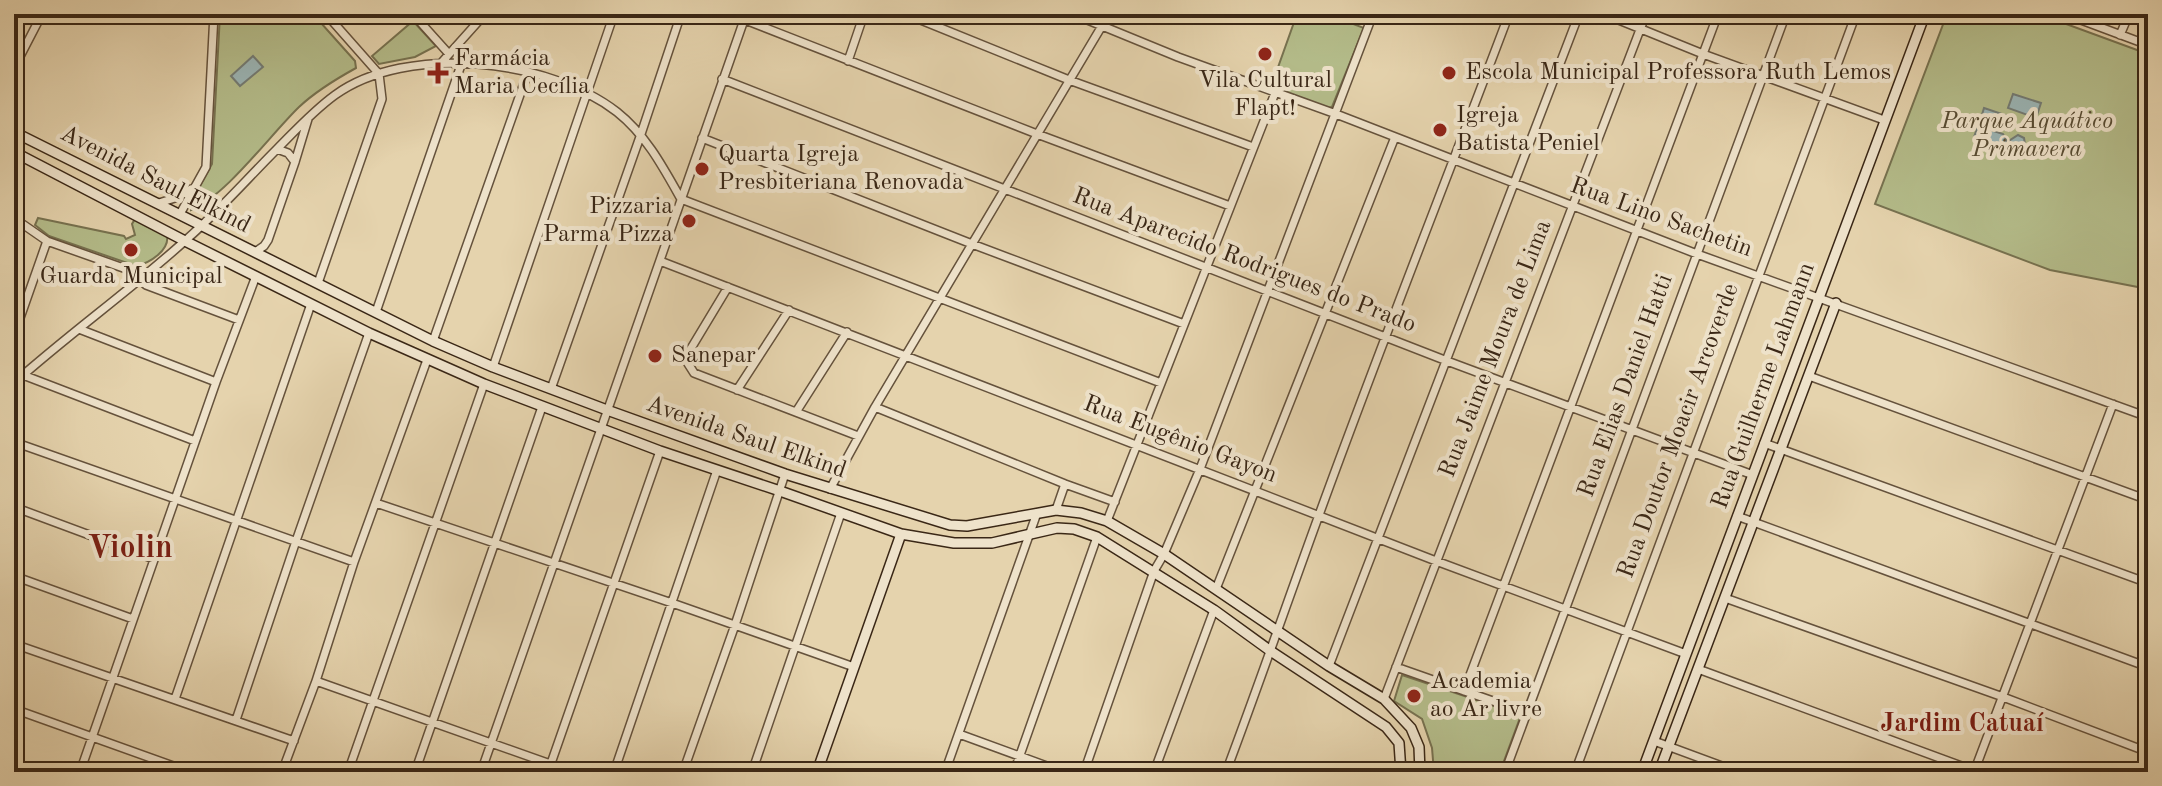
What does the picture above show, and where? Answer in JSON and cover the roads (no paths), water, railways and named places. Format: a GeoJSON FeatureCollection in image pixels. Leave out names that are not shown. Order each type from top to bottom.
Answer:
{"type":"FeatureCollection","features":[{"type":"Feature","properties":{"kind":"main road","name":"Rua Guilherme Lahmann"},"geometry":{"type":"LineString","coordinates":[[1642,772],[1925,14]]}},
{"type":"Feature","properties":{"kind":"main road","name":"Avenida Saul Elkind"},"geometry":{"type":"LineString","coordinates":[[14,132],[433,341],[551,389],[785,474],[950,525],[967,526],[1056,510],[1107,521],[1164,554],[1277,632],[1384,699],[1411,728],[1419,747],[1420,770]]}},
{"type":"Feature","properties":{"kind":"main road","name":"Avenida Saul Elkind"},"geometry":{"type":"LineString","coordinates":[[14,152],[185,241],[427,360],[660,451],[901,534],[954,543],[992,543],[1057,528],[1074,529],[1097,537],[1214,610],[1386,727],[1399,743],[1401,771]]}},
{"type":"Feature","properties":{"kind":"main road"},"geometry":{"type":"LineString","coordinates":[[1659,772],[1836,303]]}},
{"type":"Feature","properties":{"kind":"main road"},"geometry":{"type":"LineString","coordinates":[[817,772],[901,534]]}},
{"type":"Feature","properties":{"kind":"main road"},"geometry":{"type":"LineString","coordinates":[[1401,771],[1420,770]]}},
{"type":"Feature","properties":{"kind":"street"},"geometry":{"type":"LineString","coordinates":[[14,68],[42,14]]}},
{"type":"Feature","properties":{"kind":"street"},"geometry":{"type":"LineString","coordinates":[[180,214],[206,167],[214,14]]}},
{"type":"Feature","properties":{"kind":"street"},"geometry":{"type":"LineString","coordinates":[[318,283],[382,99],[379,74],[326,14]]}},
{"type":"Feature","properties":{"kind":"street"},"geometry":{"type":"LineString","coordinates":[[413,14],[449,54]]}},
{"type":"Feature","properties":{"kind":"street"},"geometry":{"type":"LineString","coordinates":[[442,62],[485,14]]}},
{"type":"Feature","properties":{"kind":"street"},"geometry":{"type":"LineString","coordinates":[[493,367],[614,14]]}},
{"type":"Feature","properties":{"kind":"street"},"geometry":{"type":"LineString","coordinates":[[551,389],[681,14]]}},
{"type":"Feature","properties":{"kind":"street"},"geometry":{"type":"LineString","coordinates":[[730,14],[1230,206]]}},
{"type":"Feature","properties":{"kind":"street"},"geometry":{"type":"LineString","coordinates":[[848,61],[864,14]]}},
{"type":"Feature","properties":{"kind":"street"},"geometry":{"type":"LineString","coordinates":[[906,14],[1069,80],[1253,147]]}},
{"type":"Feature","properties":{"kind":"street","name":"Rua Lino Sachetin"},"geometry":{"type":"LineString","coordinates":[[1073,14],[1178,57],[1336,114],[1697,254],[2148,417]]}},
{"type":"Feature","properties":{"kind":"street"},"geometry":{"type":"LineString","coordinates":[[830,489],[875,407],[1109,14]]}},
{"type":"Feature","properties":{"kind":"street"},"geometry":{"type":"LineString","coordinates":[[1084,772],[1154,571],[1200,469],[1373,14]]}},
{"type":"Feature","properties":{"kind":"street"},"geometry":{"type":"LineString","coordinates":[[1226,772],[1385,337],[1509,14]]}},
{"type":"Feature","properties":{"kind":"street"},"geometry":{"type":"LineString","coordinates":[[1329,666],[1579,14]]}},
{"type":"Feature","properties":{"kind":"street"},"geometry":{"type":"LineString","coordinates":[[1604,14],[1884,120]]}},
{"type":"Feature","properties":{"kind":"street","name":"Rua Jaime Moura de Lima"},"geometry":{"type":"LineString","coordinates":[[1384,699],[1646,14]]}},
{"type":"Feature","properties":{"kind":"street"},"geometry":{"type":"LineString","coordinates":[[1464,691],[1718,14]]}},
{"type":"Feature","properties":{"kind":"street","name":"Rua Elias Daniel Hatti"},"geometry":{"type":"LineString","coordinates":[[1505,772],[1786,14]]}},
{"type":"Feature","properties":{"kind":"street","name":"Rua Doutor Moacir Arcoverde"},"geometry":{"type":"LineString","coordinates":[[1575,772],[1856,14]]}},
{"type":"Feature","properties":{"kind":"street"},"geometry":{"type":"LineString","coordinates":[[2065,14],[2148,45]]}},
{"type":"Feature","properties":{"kind":"street"},"geometry":{"type":"LineString","coordinates":[[2120,35],[2129,14]]}},
{"type":"Feature","properties":{"kind":"street"},"geometry":{"type":"LineString","coordinates":[[481,772],[744,20]]}},
{"type":"Feature","properties":{"kind":"street"},"geometry":{"type":"LineString","coordinates":[[14,383],[202,226],[308,117],[336,95],[357,82],[379,74],[402,67],[442,62],[528,72],[586,93],[616,111],[641,134],[681,199],[1161,383]]}},
{"type":"Feature","properties":{"kind":"street"},"geometry":{"type":"LineString","coordinates":[[376,312],[461,65]]}},
{"type":"Feature","properties":{"kind":"street"},"geometry":{"type":"LineString","coordinates":[[433,341],[528,72]]}},
{"type":"Feature","properties":{"kind":"street","name":"Rua Aparecido Rodrigues do Prado"},"geometry":{"type":"LineString","coordinates":[[722,79],[1447,361],[1753,475]]}},
{"type":"Feature","properties":{"kind":"street"},"geometry":{"type":"LineString","coordinates":[[1107,521],[1275,93]]}},
{"type":"Feature","properties":{"kind":"street"},"geometry":{"type":"LineString","coordinates":[[255,252],[268,240],[308,117]]}},
{"type":"Feature","properties":{"kind":"street"},"geometry":{"type":"LineString","coordinates":[[1216,589],[1395,137]]}},
{"type":"Feature","properties":{"kind":"street"},"geometry":{"type":"LineString","coordinates":[[702,138],[1184,324]]}},
{"type":"Feature","properties":{"kind":"street"},"geometry":{"type":"LineString","coordinates":[[277,149],[288,153],[295,162]]}},
{"type":"Feature","properties":{"kind":"street"},"geometry":{"type":"LineString","coordinates":[[159,203],[193,188]]}},
{"type":"Feature","properties":{"kind":"street"},"geometry":{"type":"LineString","coordinates":[[14,216],[17,224],[47,241],[129,270],[146,285],[239,320]]}},
{"type":"Feature","properties":{"kind":"street"},"geometry":{"type":"LineString","coordinates":[[14,335],[47,241]]}},
{"type":"Feature","properties":{"kind":"street","name":"Rua Eugênio Gayon"},"geometry":{"type":"LineString","coordinates":[[660,261],[1436,561],[1686,654]]}},
{"type":"Feature","properties":{"kind":"street"},"geometry":{"type":"LineString","coordinates":[[80,772],[256,276]]}},
{"type":"Feature","properties":{"kind":"street"},"geometry":{"type":"LineString","coordinates":[[728,287],[687,355],[687,362],[694,373],[858,436]]}},
{"type":"Feature","properties":{"kind":"street"},"geometry":{"type":"LineString","coordinates":[[175,699],[311,304]]}},
{"type":"Feature","properties":{"kind":"street"},"geometry":{"type":"LineString","coordinates":[[737,390],[789,310]]}},
{"type":"Feature","properties":{"kind":"street"},"geometry":{"type":"LineString","coordinates":[[79,329],[216,382]]}},
{"type":"Feature","properties":{"kind":"street"},"geometry":{"type":"LineString","coordinates":[[796,412],[847,332]]}},
{"type":"Feature","properties":{"kind":"street"},"geometry":{"type":"LineString","coordinates":[[236,720],[369,333]]}},
{"type":"Feature","properties":{"kind":"street"},"geometry":{"type":"LineString","coordinates":[[282,772],[427,360]]}},
{"type":"Feature","properties":{"kind":"street"},"geometry":{"type":"LineString","coordinates":[[14,367],[23,375],[195,441]]}},
{"type":"Feature","properties":{"kind":"street"},"geometry":{"type":"LineString","coordinates":[[1809,376],[2148,500]]}},
{"type":"Feature","properties":{"kind":"street"},"geometry":{"type":"LineString","coordinates":[[348,772],[484,384]]}},
{"type":"Feature","properties":{"kind":"street"},"geometry":{"type":"LineString","coordinates":[[1698,669],[1975,772],[2113,404]]}},
{"type":"Feature","properties":{"kind":"street"},"geometry":{"type":"LineString","coordinates":[[415,772],[542,407]]}},
{"type":"Feature","properties":{"kind":"street"},"geometry":{"type":"LineString","coordinates":[[875,407],[1115,502]]}},
{"type":"Feature","properties":{"kind":"street"},"geometry":{"type":"LineString","coordinates":[[14,442],[354,562]]}},
{"type":"Feature","properties":{"kind":"street"},"geometry":{"type":"LineString","coordinates":[[1764,443],[2148,583]]}},
{"type":"Feature","properties":{"kind":"street"},"geometry":{"type":"LineString","coordinates":[[549,768],[660,451]]}},
{"type":"Feature","properties":{"kind":"street"},"geometry":{"type":"LineString","coordinates":[[614,772],[717,470]]}},
{"type":"Feature","properties":{"kind":"street"},"geometry":{"type":"LineString","coordinates":[[683,772],[785,474]]}},
{"type":"Feature","properties":{"kind":"street"},"geometry":{"type":"LineString","coordinates":[[1056,510],[1065,484]]}},
{"type":"Feature","properties":{"kind":"street"},"geometry":{"type":"LineString","coordinates":[[376,503],[854,667]]}},
{"type":"Feature","properties":{"kind":"street"},"geometry":{"type":"LineString","coordinates":[[14,507],[154,559]]}},
{"type":"Feature","properties":{"kind":"street"},"geometry":{"type":"LineString","coordinates":[[752,772],[841,513]]}},
{"type":"Feature","properties":{"kind":"street"},"geometry":{"type":"LineString","coordinates":[[945,772],[1037,513]]}},
{"type":"Feature","properties":{"kind":"street"},"geometry":{"type":"LineString","coordinates":[[1737,516],[2148,667]]}},
{"type":"Feature","properties":{"kind":"street"},"geometry":{"type":"LineString","coordinates":[[1014,772],[1097,537]]}},
{"type":"Feature","properties":{"kind":"street"},"geometry":{"type":"LineString","coordinates":[[14,576],[133,619]]}},
{"type":"Feature","properties":{"kind":"street"},"geometry":{"type":"LineString","coordinates":[[1725,598],[2148,752]]}},
{"type":"Feature","properties":{"kind":"street"},"geometry":{"type":"LineString","coordinates":[[1154,772],[1214,610]]}},
{"type":"Feature","properties":{"kind":"street"},"geometry":{"type":"LineString","coordinates":[[14,644],[294,741]]}},
{"type":"Feature","properties":{"kind":"street"},"geometry":{"type":"LineString","coordinates":[[1396,667],[1527,713]]}},
{"type":"Feature","properties":{"kind":"street"},"geometry":{"type":"LineString","coordinates":[[316,681],[433,721],[549,768],[573,772]]}},
{"type":"Feature","properties":{"kind":"street"},"geometry":{"type":"LineString","coordinates":[[14,709],[190,772]]}},
{"type":"Feature","properties":{"kind":"street"},"geometry":{"type":"LineString","coordinates":[[959,734],[1063,772]]}},
{"type":"Feature","properties":{"kind":"street"},"geometry":{"type":"LineString","coordinates":[[1654,741],[1738,772]]}},
{"type":"Feature","properties":{"kind":"water"},"geometry":{"type":"Polygon","coordinates":[[[253,56],[263,67],[240,86],[231,76],[253,56]]]}},
{"type":"Feature","properties":{"kind":"water"},"geometry":{"type":"Polygon","coordinates":[[[2013,94],[2041,103],[2036,118],[2008,108],[2013,94]]]}},
{"type":"Feature","properties":{"kind":"water"},"geometry":{"type":"Polygon","coordinates":[[[1984,108],[2014,118],[2009,131],[1980,121],[1984,108]]]}},
{"type":"Feature","properties":{"kind":"water"},"geometry":{"type":"Polygon","coordinates":[[[1978,126],[2003,134],[2007,142],[2018,135],[2024,138],[2026,150],[2019,157],[1976,142],[1974,137],[1978,126]]]}},
{"type":"Feature","properties":{"kind":"place","name":"Vila Cultural Flapt!"},"geometry":{"type":"Point","coordinates":[1265,54]}},
{"type":"Feature","properties":{"kind":"place","name":"Farmácia Maria Cecília"},"geometry":{"type":"Point","coordinates":[438,73]}},
{"type":"Feature","properties":{"kind":"place","name":"Escola Municipal Professora Ruth Lemos"},"geometry":{"type":"Point","coordinates":[1449,73]}},
{"type":"Feature","properties":{"kind":"place","name":"Igreja Batista Peniel"},"geometry":{"type":"Point","coordinates":[1440,130]}},
{"type":"Feature","properties":{"kind":"place","name":"Quarta Igreja Presbiteriana Renovada"},"geometry":{"type":"Point","coordinates":[702,169]}},
{"type":"Feature","properties":{"kind":"place","name":"Pizzaria Parma Pizza"},"geometry":{"type":"Point","coordinates":[689,221]}},
{"type":"Feature","properties":{"kind":"place","name":"Guarda Municipal"},"geometry":{"type":"Point","coordinates":[131,250]}},
{"type":"Feature","properties":{"kind":"place","name":"Sanepar"},"geometry":{"type":"Point","coordinates":[655,356]}},
{"type":"Feature","properties":{"kind":"place","name":"Academia ao Ar livre"},"geometry":{"type":"Point","coordinates":[1414,696]}},
{"type":"Feature","properties":{"kind":"district","name":"Violin"},"geometry":{"type":"Point","coordinates":[130,549]}},
{"type":"Feature","properties":{"kind":"district","name":"Jardim Catuaí"},"geometry":{"type":"Point","coordinates":[1962,724]}},
{"type":"Feature","properties":{"kind":"park label","name":"Parque Aquático Primavera"},"geometry":{"type":"Point","coordinates":[2027,136]}}]}
